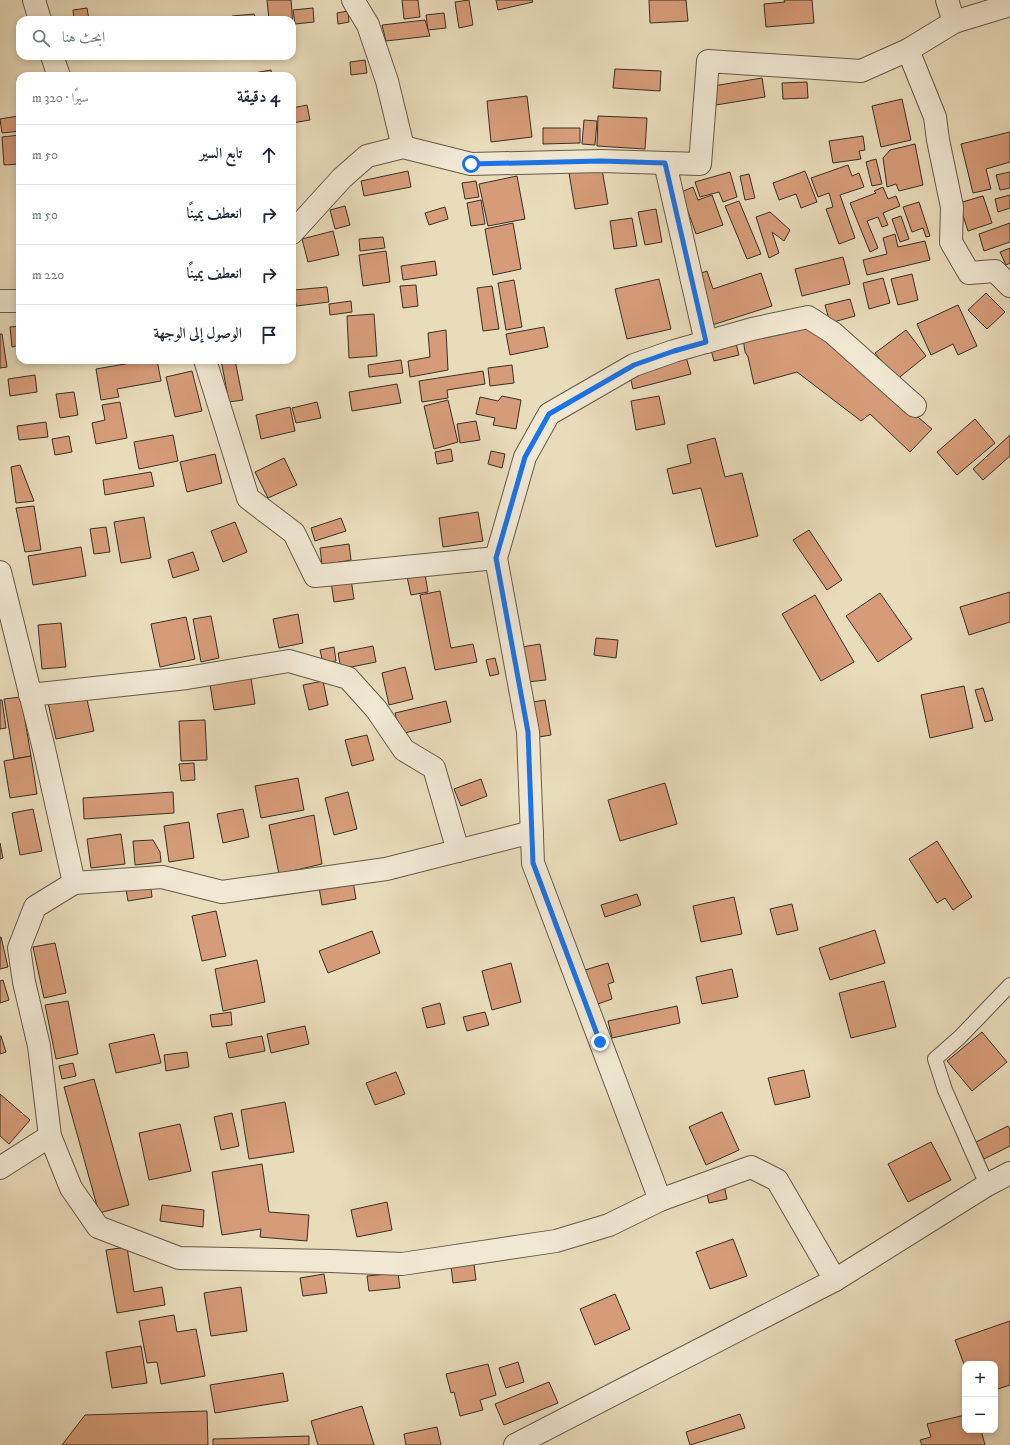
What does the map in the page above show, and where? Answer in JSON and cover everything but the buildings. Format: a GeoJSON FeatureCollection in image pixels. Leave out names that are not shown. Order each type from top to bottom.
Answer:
{"type":"FeatureCollection","features":[{"type":"Feature","properties":{"kind":"street"},"geometry":{"type":"LineString","coordinates":[[34,0],[39,16]]}},
{"type":"Feature","properties":{"kind":"street"},"geometry":{"type":"LineString","coordinates":[[353,0],[368,25],[387,81],[403,147]]}},
{"type":"Feature","properties":{"kind":"street"},"geometry":{"type":"LineString","coordinates":[[947,0],[954,22]]}},
{"type":"Feature","properties":{"kind":"street"},"geometry":{"type":"LineString","coordinates":[[296,229],[342,178],[367,156],[403,147],[471,164],[601,161],[700,164],[708,61],[861,71],[908,50],[954,22],[1010,5]]}},
{"type":"Feature","properties":{"kind":"street"},"geometry":{"type":"LineString","coordinates":[[908,50],[935,116],[938,140],[952,206],[951,242],[969,273],[995,271],[1010,286]]}},
{"type":"Feature","properties":{"kind":"street"},"geometry":{"type":"LineString","coordinates":[[53,60],[58,72]]}},
{"type":"Feature","properties":{"kind":"street"},"geometry":{"type":"LineString","coordinates":[[665,163],[706,342]]}},
{"type":"Feature","properties":{"kind":"street"},"geometry":{"type":"LineString","coordinates":[[0,301],[16,301]]}},
{"type":"Feature","properties":{"kind":"street"},"geometry":{"type":"LineString","coordinates":[[660,1200],[533,863],[528,732],[496,558],[525,457],[549,414],[634,365],[674,351],[752,328],[808,317],[833,333],[915,406]]}},
{"type":"Feature","properties":{"kind":"street"},"geometry":{"type":"LineString","coordinates":[[206,364],[248,498],[294,533],[315,576],[496,558]]}},
{"type":"Feature","properties":{"kind":"street"},"geometry":{"type":"LineString","coordinates":[[0,577],[44,749],[74,883]]}},
{"type":"Feature","properties":{"kind":"street"},"geometry":{"type":"LineString","coordinates":[[30,696],[187,678],[289,661],[348,678],[376,710],[404,750],[434,768],[458,851]]}},
{"type":"Feature","properties":{"kind":"street"},"geometry":{"type":"LineString","coordinates":[[532,832],[386,869],[222,892],[162,877],[74,883],[35,908],[20,948],[24,982],[39,1046],[50,1136],[71,1188],[98,1227],[179,1258],[402,1264],[556,1241],[609,1226],[660,1200],[752,1166],[777,1180],[835,1280]]}},
{"type":"Feature","properties":{"kind":"street"},"geometry":{"type":"LineString","coordinates":[[0,1168],[50,1136]]}},
{"type":"Feature","properties":{"kind":"street"},"geometry":{"type":"LineString","coordinates":[[515,1445],[835,1280],[986,1185],[1010,1173]]}},
{"type":"Feature","properties":{"kind":"lane"},"geometry":{"type":"LineString","coordinates":[[986,1185],[945,1090],[935,1059],[960,1037],[1010,985]]}},
{"type":"Feature","properties":{"kind":"route"},"geometry":{"type":"LineString","coordinates":[[471,164],[601,161],[665,163],[706,342],[634,365],[549,414],[525,457],[496,558],[528,732],[533,863],[600,1042]]}}]}
